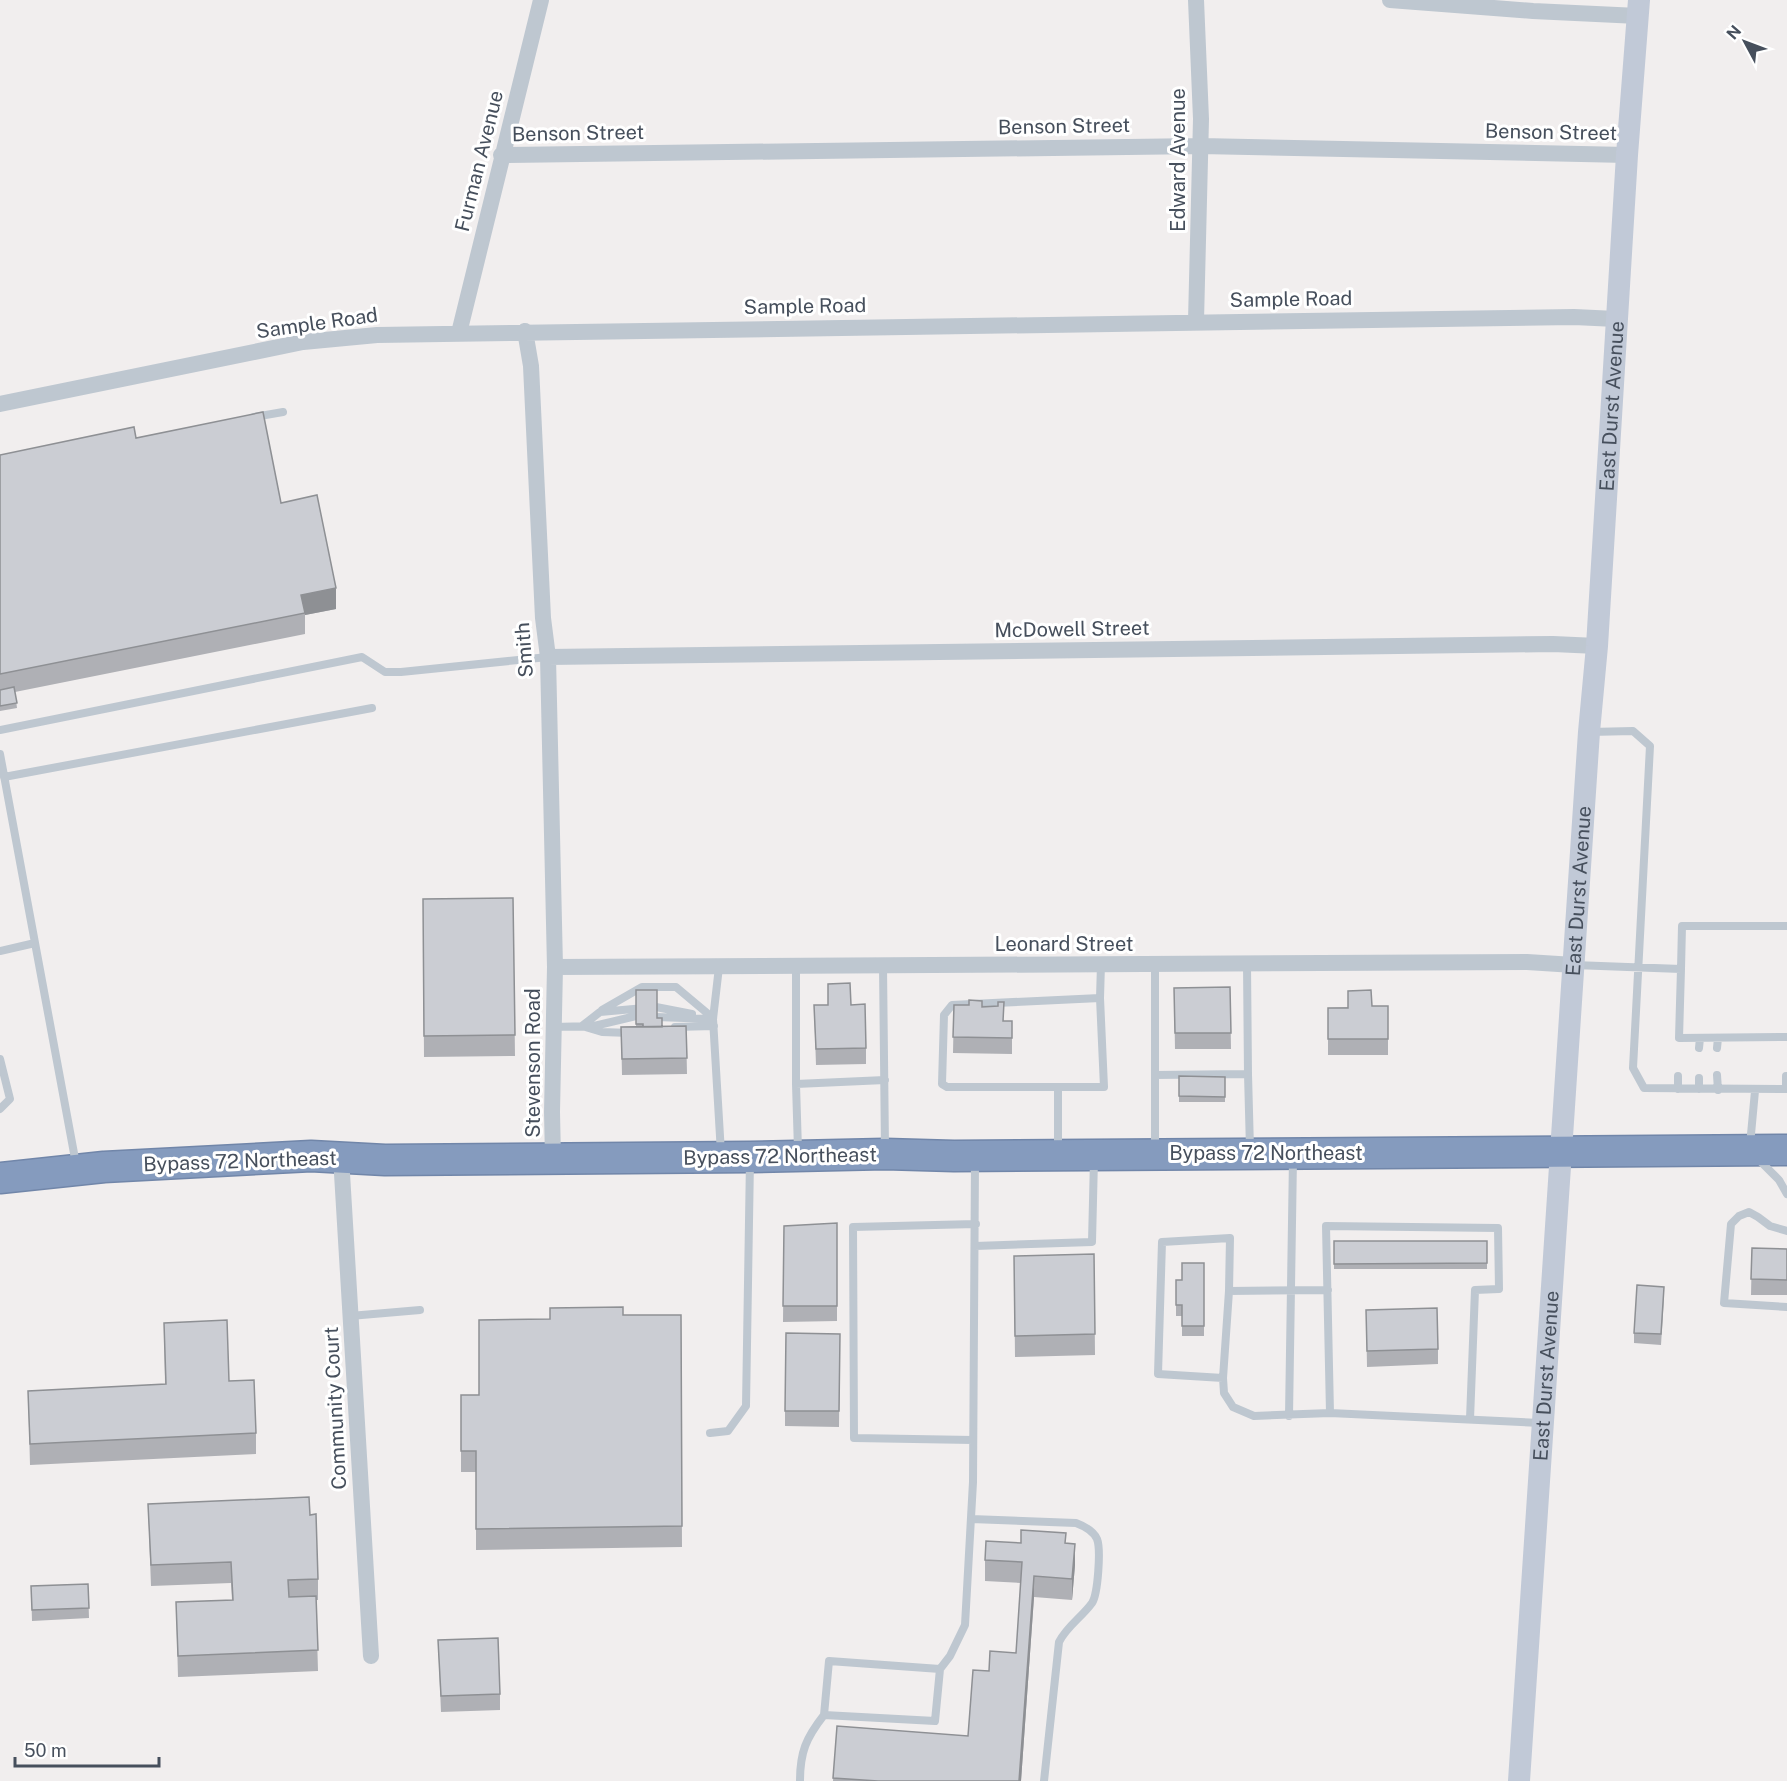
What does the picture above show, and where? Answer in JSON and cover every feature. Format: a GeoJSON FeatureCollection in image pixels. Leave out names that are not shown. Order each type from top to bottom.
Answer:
{"type":"FeatureCollection","features":[{"type":"Feature","properties":{"kind":"highway","name":"Bypass 72 Northeast"},"geometry":{"type":"LineString","coordinates":[[0,1178],[104,1167],[311,1156],[385,1160],[885,1154],[1094,1155],[1787,1150]]}},
{"type":"Feature","properties":{"kind":"street","name":"Furman Avenue"},"geometry":{"type":"LineString","coordinates":[[459,333],[541,0]]}},
{"type":"Feature","properties":{"kind":"street","name":"Edward Avenue"},"geometry":{"type":"LineString","coordinates":[[1196,0],[1201,146],[1196,321]]}},
{"type":"Feature","properties":{"kind":"street"},"geometry":{"type":"LineString","coordinates":[[1390,0],[1533,11],[1638,8]]}},
{"type":"Feature","properties":{"kind":"street","name":"East Durst Avenue"},"geometry":{"type":"LineString","coordinates":[[1519,1781],[1597,646],[1598,600],[1638,8]]}},
{"type":"Feature","properties":{"kind":"street","name":"Benson Street"},"geometry":{"type":"LineString","coordinates":[[501,155],[1201,146],[1627,155]]}},
{"type":"Feature","properties":{"kind":"street","name":"Sample Road"},"geometry":{"type":"LineString","coordinates":[[0,404],[303,342],[377,335],[1196,321],[1574,317],[1617,320]]}},
{"type":"Feature","properties":{"kind":"street","name":"Smith"},"geometry":{"type":"LineString","coordinates":[[525,331],[531,366],[543,618],[548,657],[555,967]]}},
{"type":"Feature","properties":{"kind":"street","name":"McDowell Street"},"geometry":{"type":"LineString","coordinates":[[548,657],[1480,645],[1597,646]]}},
{"type":"Feature","properties":{"kind":"street","name":"Leonard Street"},"geometry":{"type":"LineString","coordinates":[[555,967],[1527,962],[1574,965]]}},
{"type":"Feature","properties":{"kind":"street","name":"Stevenson Road"},"geometry":{"type":"LineString","coordinates":[[553,1159],[555,967]]}},
{"type":"Feature","properties":{"kind":"street","name":"Community Court"},"geometry":{"type":"LineString","coordinates":[[341,1158],[371,1656]]}},
{"type":"Feature","properties":{"kind":"lane"},"geometry":{"type":"LineString","coordinates":[[249,418],[283,412]]}},
{"type":"Feature","properties":{"kind":"lane"},"geometry":{"type":"LineString","coordinates":[[0,730],[362,657],[385,672],[548,657]]}},
{"type":"Feature","properties":{"kind":"lane"},"geometry":{"type":"LineString","coordinates":[[4,777],[372,708]]}},
{"type":"Feature","properties":{"kind":"lane"},"geometry":{"type":"LineString","coordinates":[[1590,732],[1633,731],[1650,746],[1633,1068],[1644,1088],[1786,1089],[1786,1076]]}},
{"type":"Feature","properties":{"kind":"lane"},"geometry":{"type":"LineString","coordinates":[[0,754],[77,1170]]}},
{"type":"Feature","properties":{"kind":"lane"},"geometry":{"type":"LineString","coordinates":[[1678,1049],[1682,926],[1787,926]]}},
{"type":"Feature","properties":{"kind":"lane"},"geometry":{"type":"LineString","coordinates":[[0,951],[35,944]]}},
{"type":"Feature","properties":{"kind":"lane"},"geometry":{"type":"LineString","coordinates":[[1100,998],[952,1005],[944,1015],[942,1084],[947,1087],[1104,1087],[1100,998],[1101,964]]}},
{"type":"Feature","properties":{"kind":"lane"},"geometry":{"type":"LineString","coordinates":[[1247,964],[1250,1153]]}},
{"type":"Feature","properties":{"kind":"lane"},"geometry":{"type":"LineString","coordinates":[[1155,965],[1155,1154]]}},
{"type":"Feature","properties":{"kind":"lane"},"geometry":{"type":"LineString","coordinates":[[1574,965],[1681,969]]}},
{"type":"Feature","properties":{"kind":"lane"},"geometry":{"type":"LineString","coordinates":[[883,966],[885,1154]]}},
{"type":"Feature","properties":{"kind":"lane"},"geometry":{"type":"LineString","coordinates":[[710,1433],[728,1431],[746,1406],[751,1187],[735,1157],[717,1096],[714,1022],[719,967]]}},
{"type":"Feature","properties":{"kind":"lane"},"geometry":{"type":"LineString","coordinates":[[796,967],[798,1156]]}},
{"type":"Feature","properties":{"kind":"lane"},"geometry":{"type":"LineString","coordinates":[[582,1026],[600,1012],[642,987],[676,987],[714,1022]]}},
{"type":"Feature","properties":{"kind":"lane"},"geometry":{"type":"LineString","coordinates":[[600,1012],[656,1007],[714,1022]]}},
{"type":"Feature","properties":{"kind":"lane"},"geometry":{"type":"LineString","coordinates":[[553,1027],[594,1026],[636,1016]]}},
{"type":"Feature","properties":{"kind":"lane"},"geometry":{"type":"LineString","coordinates":[[656,1017],[714,1022]]}},
{"type":"Feature","properties":{"kind":"lane"},"geometry":{"type":"LineString","coordinates":[[662,1028],[714,1022]]}},
{"type":"Feature","properties":{"kind":"lane"},"geometry":{"type":"LineString","coordinates":[[582,1026],[602,1032],[643,1033]]}},
{"type":"Feature","properties":{"kind":"lane"},"geometry":{"type":"LineString","coordinates":[[1679,1038],[1787,1037],[1786,1048]]}},
{"type":"Feature","properties":{"kind":"lane"},"geometry":{"type":"LineString","coordinates":[[1700,1038],[1700,1048]]}},
{"type":"Feature","properties":{"kind":"lane"},"geometry":{"type":"LineString","coordinates":[[1717,1048],[1718,1038]]}},
{"type":"Feature","properties":{"kind":"lane"},"geometry":{"type":"LineString","coordinates":[[0,1061],[10,1099],[0,1109]]}},
{"type":"Feature","properties":{"kind":"lane"},"geometry":{"type":"LineString","coordinates":[[1155,1075],[1248,1074]]}},
{"type":"Feature","properties":{"kind":"lane"},"geometry":{"type":"LineString","coordinates":[[1718,1075],[1718,1090]]}},
{"type":"Feature","properties":{"kind":"lane"},"geometry":{"type":"LineString","coordinates":[[1678,1076],[1678,1089]]}},
{"type":"Feature","properties":{"kind":"lane"},"geometry":{"type":"LineString","coordinates":[[1699,1078],[1699,1089]]}},
{"type":"Feature","properties":{"kind":"lane"},"geometry":{"type":"LineString","coordinates":[[796,1084],[885,1080]]}},
{"type":"Feature","properties":{"kind":"lane"},"geometry":{"type":"LineString","coordinates":[[1058,1088],[1058,1155]]}},
{"type":"Feature","properties":{"kind":"lane"},"geometry":{"type":"LineString","coordinates":[[1755,1090],[1749,1150],[1779,1180],[1787,1194]]}},
{"type":"Feature","properties":{"kind":"lane"},"geometry":{"type":"LineString","coordinates":[[1289,1416],[1293,1152]]}},
{"type":"Feature","properties":{"kind":"lane"},"geometry":{"type":"LineString","coordinates":[[824,1715],[935,1721],[940,1669],[950,1656],[965,1625],[973,1440],[975,1155]]}},
{"type":"Feature","properties":{"kind":"lane"},"geometry":{"type":"LineString","coordinates":[[975,1246],[1092,1242],[1094,1155]]}},
{"type":"Feature","properties":{"kind":"lane"},"geometry":{"type":"LineString","coordinates":[[1787,1231],[1770,1226],[1749,1212],[1739,1216],[1731,1224],[1724,1303],[1787,1306]]}},
{"type":"Feature","properties":{"kind":"lane"},"geometry":{"type":"LineString","coordinates":[[973,1440],[854,1438],[853,1227],[976,1224]]}},
{"type":"Feature","properties":{"kind":"lane"},"geometry":{"type":"LineString","coordinates":[[1329,1413],[1326,1226],[1498,1228],[1499,1289],[1475,1290],[1470,1419]]}},
{"type":"Feature","properties":{"kind":"lane"},"geometry":{"type":"LineString","coordinates":[[1223,1378],[1158,1374],[1162,1242],[1230,1238],[1223,1378],[1224,1393],[1233,1407],[1254,1416],[1329,1413],[1543,1424]]}},
{"type":"Feature","properties":{"kind":"lane"},"geometry":{"type":"LineString","coordinates":[[1229,1291],[1328,1290]]}},
{"type":"Feature","properties":{"kind":"lane"},"geometry":{"type":"LineString","coordinates":[[350,1316],[420,1310]]}},
{"type":"Feature","properties":{"kind":"lane"},"geometry":{"type":"LineString","coordinates":[[971,1520],[1076,1523],[1088,1527],[1097,1538],[1100,1551],[1092,1602],[1064,1632],[1059,1642],[1044,1781]]}},
{"type":"Feature","properties":{"kind":"lane"},"geometry":{"type":"LineString","coordinates":[[800,1781],[800,1760],[806,1743],[809,1735],[824,1715],[829,1661],[940,1669]]}},
{"type":"Feature","properties":{"kind":"building"},"geometry":{"type":"Polygon","coordinates":[[[263,412],[281,503],[317,495],[336,588],[301,595],[305,613],[0,674],[0,455],[134,427],[136,438],[263,412]]]}},
{"type":"Feature","properties":{"kind":"building"},"geometry":{"type":"Polygon","coordinates":[[[14,687],[17,703],[0,706],[0,690],[14,687]]]}},
{"type":"Feature","properties":{"kind":"building"},"geometry":{"type":"Polygon","coordinates":[[[513,898],[515,1035],[424,1036],[423,899],[513,898]]]}},
{"type":"Feature","properties":{"kind":"building"},"geometry":{"type":"Polygon","coordinates":[[[850,983],[851,1005],[865,1004],[866,1048],[816,1049],[814,1005],[828,1005],[828,984],[850,983]]]}},
{"type":"Feature","properties":{"kind":"building"},"geometry":{"type":"Polygon","coordinates":[[[1230,987],[1231,1033],[1175,1033],[1174,988],[1230,987]]]}},
{"type":"Feature","properties":{"kind":"building"},"geometry":{"type":"Polygon","coordinates":[[[636,990],[657,990],[657,1018],[662,1018],[662,1027],[643,1027],[643,1024],[636,1024],[636,990]]]}},
{"type":"Feature","properties":{"kind":"building"},"geometry":{"type":"Polygon","coordinates":[[[1371,990],[1372,1006],[1388,1006],[1388,1039],[1328,1039],[1328,1008],[1348,1008],[1348,991],[1371,990]]]}},
{"type":"Feature","properties":{"kind":"building"},"geometry":{"type":"Polygon","coordinates":[[[969,1000],[982,1001],[982,1007],[998,1006],[998,1002],[1004,1002],[1003,1021],[1012,1021],[1012,1038],[953,1037],[954,1005],[969,1005],[969,1000]]]}},
{"type":"Feature","properties":{"kind":"building"},"geometry":{"type":"Polygon","coordinates":[[[686,1026],[687,1058],[622,1059],[621,1027],[686,1026]]]}},
{"type":"Feature","properties":{"kind":"building"},"geometry":{"type":"Polygon","coordinates":[[[1179,1076],[1225,1077],[1225,1097],[1179,1096],[1179,1076]]]}},
{"type":"Feature","properties":{"kind":"building"},"geometry":{"type":"Polygon","coordinates":[[[837,1223],[837,1306],[783,1306],[784,1226],[837,1223]]]}},
{"type":"Feature","properties":{"kind":"building"},"geometry":{"type":"Polygon","coordinates":[[[1334,1241],[1487,1241],[1487,1263],[1334,1264],[1334,1241]]]}},
{"type":"Feature","properties":{"kind":"building"},"geometry":{"type":"Polygon","coordinates":[[[1752,1248],[1787,1249],[1787,1280],[1751,1279],[1752,1248]]]}},
{"type":"Feature","properties":{"kind":"building"},"geometry":{"type":"Polygon","coordinates":[[[1094,1254],[1095,1334],[1015,1336],[1014,1256],[1094,1254]]]}},
{"type":"Feature","properties":{"kind":"building"},"geometry":{"type":"Polygon","coordinates":[[[1182,1263],[1204,1263],[1204,1326],[1182,1326],[1182,1305],[1176,1305],[1176,1280],[1182,1280],[1182,1263]]]}},
{"type":"Feature","properties":{"kind":"building"},"geometry":{"type":"Polygon","coordinates":[[[1637,1285],[1664,1287],[1661,1334],[1634,1333],[1637,1285]]]}},
{"type":"Feature","properties":{"kind":"building"},"geometry":{"type":"Polygon","coordinates":[[[623,1307],[623,1315],[681,1315],[682,1526],[476,1529],[476,1451],[461,1451],[461,1395],[479,1395],[479,1320],[550,1319],[550,1308],[623,1307]]]}},
{"type":"Feature","properties":{"kind":"building"},"geometry":{"type":"Polygon","coordinates":[[[1437,1308],[1438,1349],[1367,1351],[1366,1310],[1437,1308]]]}},
{"type":"Feature","properties":{"kind":"building"},"geometry":{"type":"Polygon","coordinates":[[[227,1320],[229,1381],[254,1380],[256,1433],[30,1444],[28,1391],[166,1384],[164,1323],[227,1320]]]}},
{"type":"Feature","properties":{"kind":"building"},"geometry":{"type":"Polygon","coordinates":[[[786,1333],[840,1334],[839,1411],[785,1411],[786,1333]]]}},
{"type":"Feature","properties":{"kind":"building"},"geometry":{"type":"Polygon","coordinates":[[[309,1497],[310,1515],[316,1514],[318,1579],[288,1580],[289,1597],[316,1596],[318,1650],[178,1656],[176,1602],[233,1600],[231,1562],[151,1565],[148,1504],[309,1497]]]}},
{"type":"Feature","properties":{"kind":"building"},"geometry":{"type":"Polygon","coordinates":[[[1021,1530],[1066,1533],[1065,1543],[1075,1544],[1072,1579],[1034,1576],[1019,1781],[878,1781],[833,1778],[837,1726],[968,1736],[973,1670],[989,1671],[990,1651],[1016,1653],[1022,1562],[985,1560],[986,1541],[1021,1543],[1021,1530]]]}},
{"type":"Feature","properties":{"kind":"building"},"geometry":{"type":"Polygon","coordinates":[[[88,1584],[89,1608],[32,1610],[31,1586],[88,1584]]]}},
{"type":"Feature","properties":{"kind":"building"},"geometry":{"type":"Polygon","coordinates":[[[498,1638],[500,1694],[441,1696],[438,1640],[498,1638]]]}}]}
